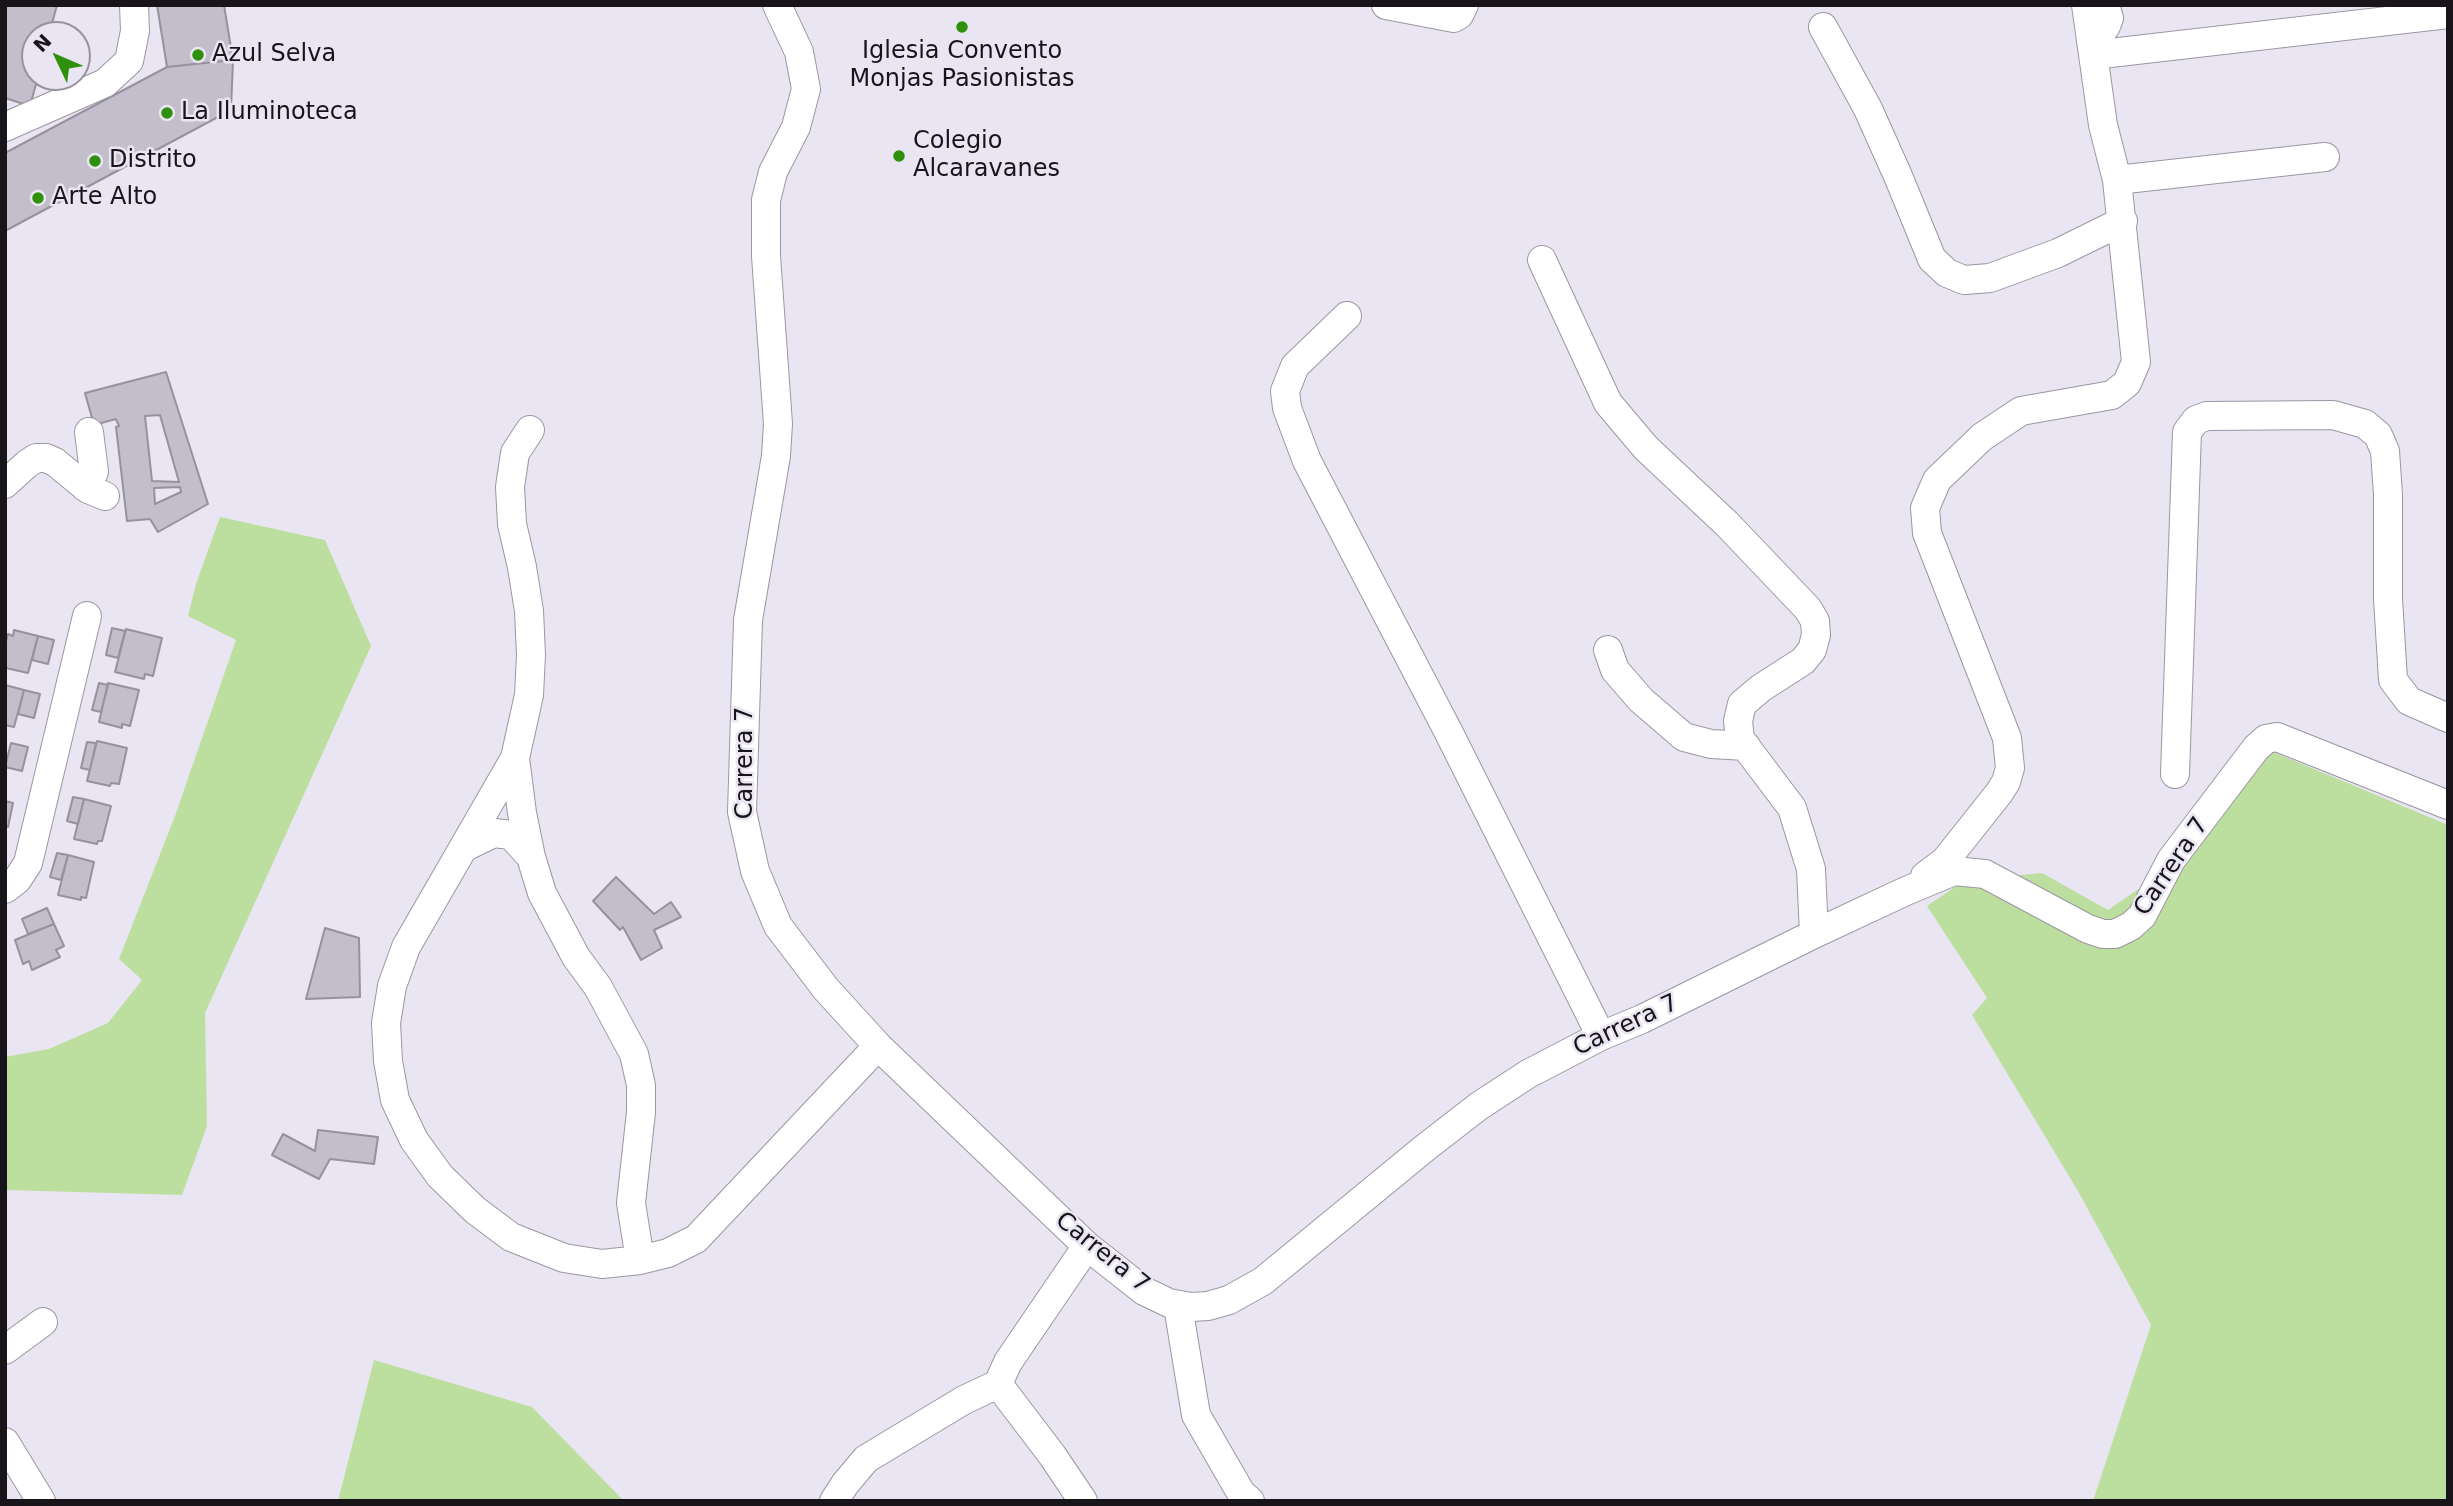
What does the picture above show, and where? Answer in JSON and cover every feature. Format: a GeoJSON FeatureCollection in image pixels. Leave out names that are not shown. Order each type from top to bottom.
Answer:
{"type":"FeatureCollection","features":[{"type":"Feature","properties":{"kind":"street"},"geometry":{"type":"LineString","coordinates":[[5,127],[106,83],[129,61],[135,31],[134,5]]}},
{"type":"Feature","properties":{"kind":"street","name":"Carrera 7"},"geometry":{"type":"LineString","coordinates":[[777,5],[799,52],[807,89],[796,127],[773,172],[766,200],[766,256],[778,424],[776,456],[748,620],[742,812],[755,871],[778,926],[826,989],[878,1046],[1087,1246],[1144,1290],[1178,1306],[1208,1306],[1230,1300],[1264,1280],[1426,1147],[1479,1106],[1528,1074],[1814,934],[1954,871],[1985,874],[2088,929],[2103,934],[2115,934],[2143,916],[2171,860],[2256,748],[2266,739],[2277,737],[2448,805]]}},
{"type":"Feature","properties":{"kind":"street"},"geometry":{"type":"LineString","coordinates":[[1386,5],[1454,18],[1459,15],[1464,5]]}},
{"type":"Feature","properties":{"kind":"street"},"geometry":{"type":"LineString","coordinates":[[1906,891],[1945,861],[1999,793],[2010,768],[2007,738],[1927,533],[1925,508],[1937,480],[1982,437],[2021,411],[2112,395],[2127,383],[2136,362],[2118,180],[2103,125],[2086,5]]}},
{"type":"Feature","properties":{"kind":"street"},"geometry":{"type":"LineString","coordinates":[[2092,48],[2109,18],[2105,5]]}},
{"type":"Feature","properties":{"kind":"street"},"geometry":{"type":"LineString","coordinates":[[2092,48],[2448,14]]}},
{"type":"Feature","properties":{"kind":"street"},"geometry":{"type":"LineString","coordinates":[[1823,27],[1868,109],[1932,259],[1947,273],[1964,280],[1990,278],[2058,253],[2123,221]]}},
{"type":"Feature","properties":{"kind":"street"},"geometry":{"type":"LineString","coordinates":[[2118,180],[2325,157]]}},
{"type":"Feature","properties":{"kind":"street"},"geometry":{"type":"LineString","coordinates":[[1542,260],[1608,403],[1646,448],[1727,524],[1808,609],[1815,621],[1816,635],[1812,650],[1804,662],[1761,688],[1742,704],[1738,721],[1740,739],[1792,808],[1811,869],[1814,934]]}},
{"type":"Feature","properties":{"kind":"street"},"geometry":{"type":"LineString","coordinates":[[1346,316],[1295,366],[1285,391],[1287,408],[1307,461],[1448,730],[1601,1036]]}},
{"type":"Feature","properties":{"kind":"street"},"geometry":{"type":"LineString","coordinates":[[2175,774],[2187,432],[2196,420],[2207,416],[2333,415],[2365,424],[2378,435],[2385,451],[2388,495],[2388,599],[2393,680],[2409,701],[2448,718]]}},
{"type":"Feature","properties":{"kind":"street"},"geometry":{"type":"LineString","coordinates":[[530,430],[515,453],[510,487],[512,524],[529,611],[531,655],[529,695],[515,758],[406,947],[392,986],[386,1023],[387,1049],[395,1100],[414,1140],[440,1176],[475,1210],[511,1237],[564,1258],[602,1264],[640,1260],[667,1253],[696,1239],[878,1046]]}},
{"type":"Feature","properties":{"kind":"street"},"geometry":{"type":"LineString","coordinates":[[5,484],[36,458],[46,458],[95,491],[89,432]]}},
{"type":"Feature","properties":{"kind":"street"},"geometry":{"type":"LineString","coordinates":[[5,888],[18,880],[28,863],[87,616]]}},
{"type":"Feature","properties":{"kind":"street"},"geometry":{"type":"LineString","coordinates":[[1608,650],[1615,670],[1632,690],[1684,737],[1711,744],[1746,746]]}},
{"type":"Feature","properties":{"kind":"street"},"geometry":{"type":"LineString","coordinates":[[515,758],[522,813],[542,893],[561,932],[598,988],[634,1054],[641,1085],[641,1112],[632,1203],[640,1260]]}},
{"type":"Feature","properties":{"kind":"street"},"geometry":{"type":"LineString","coordinates":[[465,847],[494,833],[510,835],[531,857]]}},
{"type":"Feature","properties":{"kind":"street"},"geometry":{"type":"LineString","coordinates":[[834,1501],[866,1459],[964,1400],[998,1384],[1008,1362],[1087,1246]]}},
{"type":"Feature","properties":{"kind":"street"},"geometry":{"type":"LineString","coordinates":[[1178,1306],[1196,1415],[1241,1493],[1250,1501]]}},
{"type":"Feature","properties":{"kind":"street"},"geometry":{"type":"LineString","coordinates":[[5,1350],[43,1322]]}},
{"type":"Feature","properties":{"kind":"street"},"geometry":{"type":"LineString","coordinates":[[998,1384],[1083,1501]]}},
{"type":"Feature","properties":{"kind":"street"},"geometry":{"type":"LineString","coordinates":[[5,1442],[41,1501]]}},
{"type":"Feature","properties":{"kind":"green space"},"geometry":{"type":"Polygon","coordinates":[[[220,517],[325,540],[371,646],[205,1013],[207,1126],[182,1195],[5,1190],[5,1057],[49,1049],[108,1023],[142,980],[119,959],[175,816],[236,640],[188,616],[196,584],[220,517]]]}},
{"type":"Feature","properties":{"kind":"green space"},"geometry":{"type":"Polygon","coordinates":[[[2271,751],[2448,825],[2448,1501],[2093,1501],[2151,1325],[2078,1191],[1972,1015],[1987,998],[1927,906],[1965,880],[2042,873],[2108,910],[2143,886],[2271,751]]]}},
{"type":"Feature","properties":{"kind":"green space"},"geometry":{"type":"Polygon","coordinates":[[[374,1360],[532,1407],[624,1501],[338,1501],[374,1360]]]}},
{"type":"Feature","properties":{"kind":"building"},"geometry":{"type":"Polygon","coordinates":[[[5,5],[57,5],[53,21],[21,21],[21,91],[34,91],[30,106],[5,98],[5,5]]]}},
{"type":"Feature","properties":{"kind":"building"},"geometry":{"type":"Polygon","coordinates":[[[157,5],[224,5],[233,60],[167,67],[157,5]]]}},
{"type":"Feature","properties":{"kind":"building"},"geometry":{"type":"Polygon","coordinates":[[[233,60],[231,110],[5,231],[5,153],[167,67],[233,60]]]}},
{"type":"Feature","properties":{"kind":"building"},"geometry":{"type":"Polygon","coordinates":[[[166,372],[208,504],[158,532],[150,519],[127,521],[116,427],[119,426],[116,419],[94,425],[85,393],[166,372]],[[160,415],[145,416],[152,481],[179,482],[160,415]],[[180,487],[154,488],[155,504],[181,492],[180,487]]]}},
{"type":"Feature","properties":{"kind":"building"},"geometry":{"type":"Polygon","coordinates":[[[112,628],[125,631],[118,658],[106,655],[112,628]]]}},
{"type":"Feature","properties":{"kind":"building"},"geometry":{"type":"Polygon","coordinates":[[[126,629],[162,638],[153,676],[145,674],[144,679],[115,672],[126,629]]]}},
{"type":"Feature","properties":{"kind":"building"},"geometry":{"type":"Polygon","coordinates":[[[14,630],[38,636],[28,673],[6,668],[5,645],[8,634],[13,636],[14,630]]]}},
{"type":"Feature","properties":{"kind":"building"},"geometry":{"type":"Polygon","coordinates":[[[38,636],[54,640],[48,664],[32,660],[38,636]]]}},
{"type":"Feature","properties":{"kind":"building"},"geometry":{"type":"Polygon","coordinates":[[[99,683],[108,685],[101,712],[92,710],[99,683]]]}},
{"type":"Feature","properties":{"kind":"building"},"geometry":{"type":"Polygon","coordinates":[[[108,683],[139,690],[130,726],[122,724],[122,728],[99,722],[108,683]]]}},
{"type":"Feature","properties":{"kind":"building"},"geometry":{"type":"Polygon","coordinates":[[[5,685],[24,690],[14,727],[5,725],[5,685]]]}},
{"type":"Feature","properties":{"kind":"building"},"geometry":{"type":"Polygon","coordinates":[[[24,690],[40,694],[34,718],[18,714],[24,690]]]}},
{"type":"Feature","properties":{"kind":"building"},"geometry":{"type":"Polygon","coordinates":[[[97,741],[127,748],[119,784],[111,783],[110,786],[87,781],[97,741]]]}},
{"type":"Feature","properties":{"kind":"building"},"geometry":{"type":"Polygon","coordinates":[[[87,742],[96,743],[90,770],[81,768],[87,742]]]}},
{"type":"Feature","properties":{"kind":"building"},"geometry":{"type":"Polygon","coordinates":[[[11,743],[28,747],[22,771],[5,767],[11,743]]]}},
{"type":"Feature","properties":{"kind":"building"},"geometry":{"type":"Polygon","coordinates":[[[73,797],[84,799],[78,824],[67,821],[73,797]]]}},
{"type":"Feature","properties":{"kind":"building"},"geometry":{"type":"Polygon","coordinates":[[[84,799],[111,806],[102,841],[97,844],[74,839],[84,799]]]}},
{"type":"Feature","properties":{"kind":"building"},"geometry":{"type":"Polygon","coordinates":[[[5,801],[13,803],[8,827],[5,827],[5,801]]]}},
{"type":"Feature","properties":{"kind":"building"},"geometry":{"type":"Polygon","coordinates":[[[57,853],[68,855],[61,880],[50,877],[57,853]]]}},
{"type":"Feature","properties":{"kind":"building"},"geometry":{"type":"Polygon","coordinates":[[[68,855],[94,862],[86,898],[81,897],[81,900],[58,895],[68,855]]]}},
{"type":"Feature","properties":{"kind":"building"},"geometry":{"type":"Polygon","coordinates":[[[616,877],[654,914],[671,902],[681,917],[654,930],[662,948],[641,960],[623,927],[620,930],[593,901],[616,877]]]}},
{"type":"Feature","properties":{"kind":"building"},"geometry":{"type":"Polygon","coordinates":[[[47,908],[54,924],[28,934],[22,919],[47,908]]]}},
{"type":"Feature","properties":{"kind":"building"},"geometry":{"type":"Polygon","coordinates":[[[54,924],[64,946],[56,950],[60,957],[32,970],[29,961],[23,964],[15,940],[54,924]]]}},
{"type":"Feature","properties":{"kind":"building"},"geometry":{"type":"Polygon","coordinates":[[[325,928],[359,938],[360,997],[306,999],[325,928]]]}},
{"type":"Feature","properties":{"kind":"building"},"geometry":{"type":"Polygon","coordinates":[[[318,1130],[378,1137],[374,1164],[330,1159],[319,1179],[272,1155],[283,1134],[315,1151],[318,1130]]]}},
{"type":"Feature","properties":{"kind":"place","name":"Iglesia Convento Monjas Pasionistas"},"geometry":{"type":"Point","coordinates":[962,27]}},
{"type":"Feature","properties":{"kind":"place","name":"Azul Selva"},"geometry":{"type":"Point","coordinates":[198,55]}},
{"type":"Feature","properties":{"kind":"place","name":"La Iluminoteca"},"geometry":{"type":"Point","coordinates":[167,113]}},
{"type":"Feature","properties":{"kind":"place","name":"Colegio Alcaravanes"},"geometry":{"type":"Point","coordinates":[899,156]}},
{"type":"Feature","properties":{"kind":"place","name":"Distrito"},"geometry":{"type":"Point","coordinates":[95,161]}},
{"type":"Feature","properties":{"kind":"place","name":"Arte Alto"},"geometry":{"type":"Point","coordinates":[38,198]}}]}
